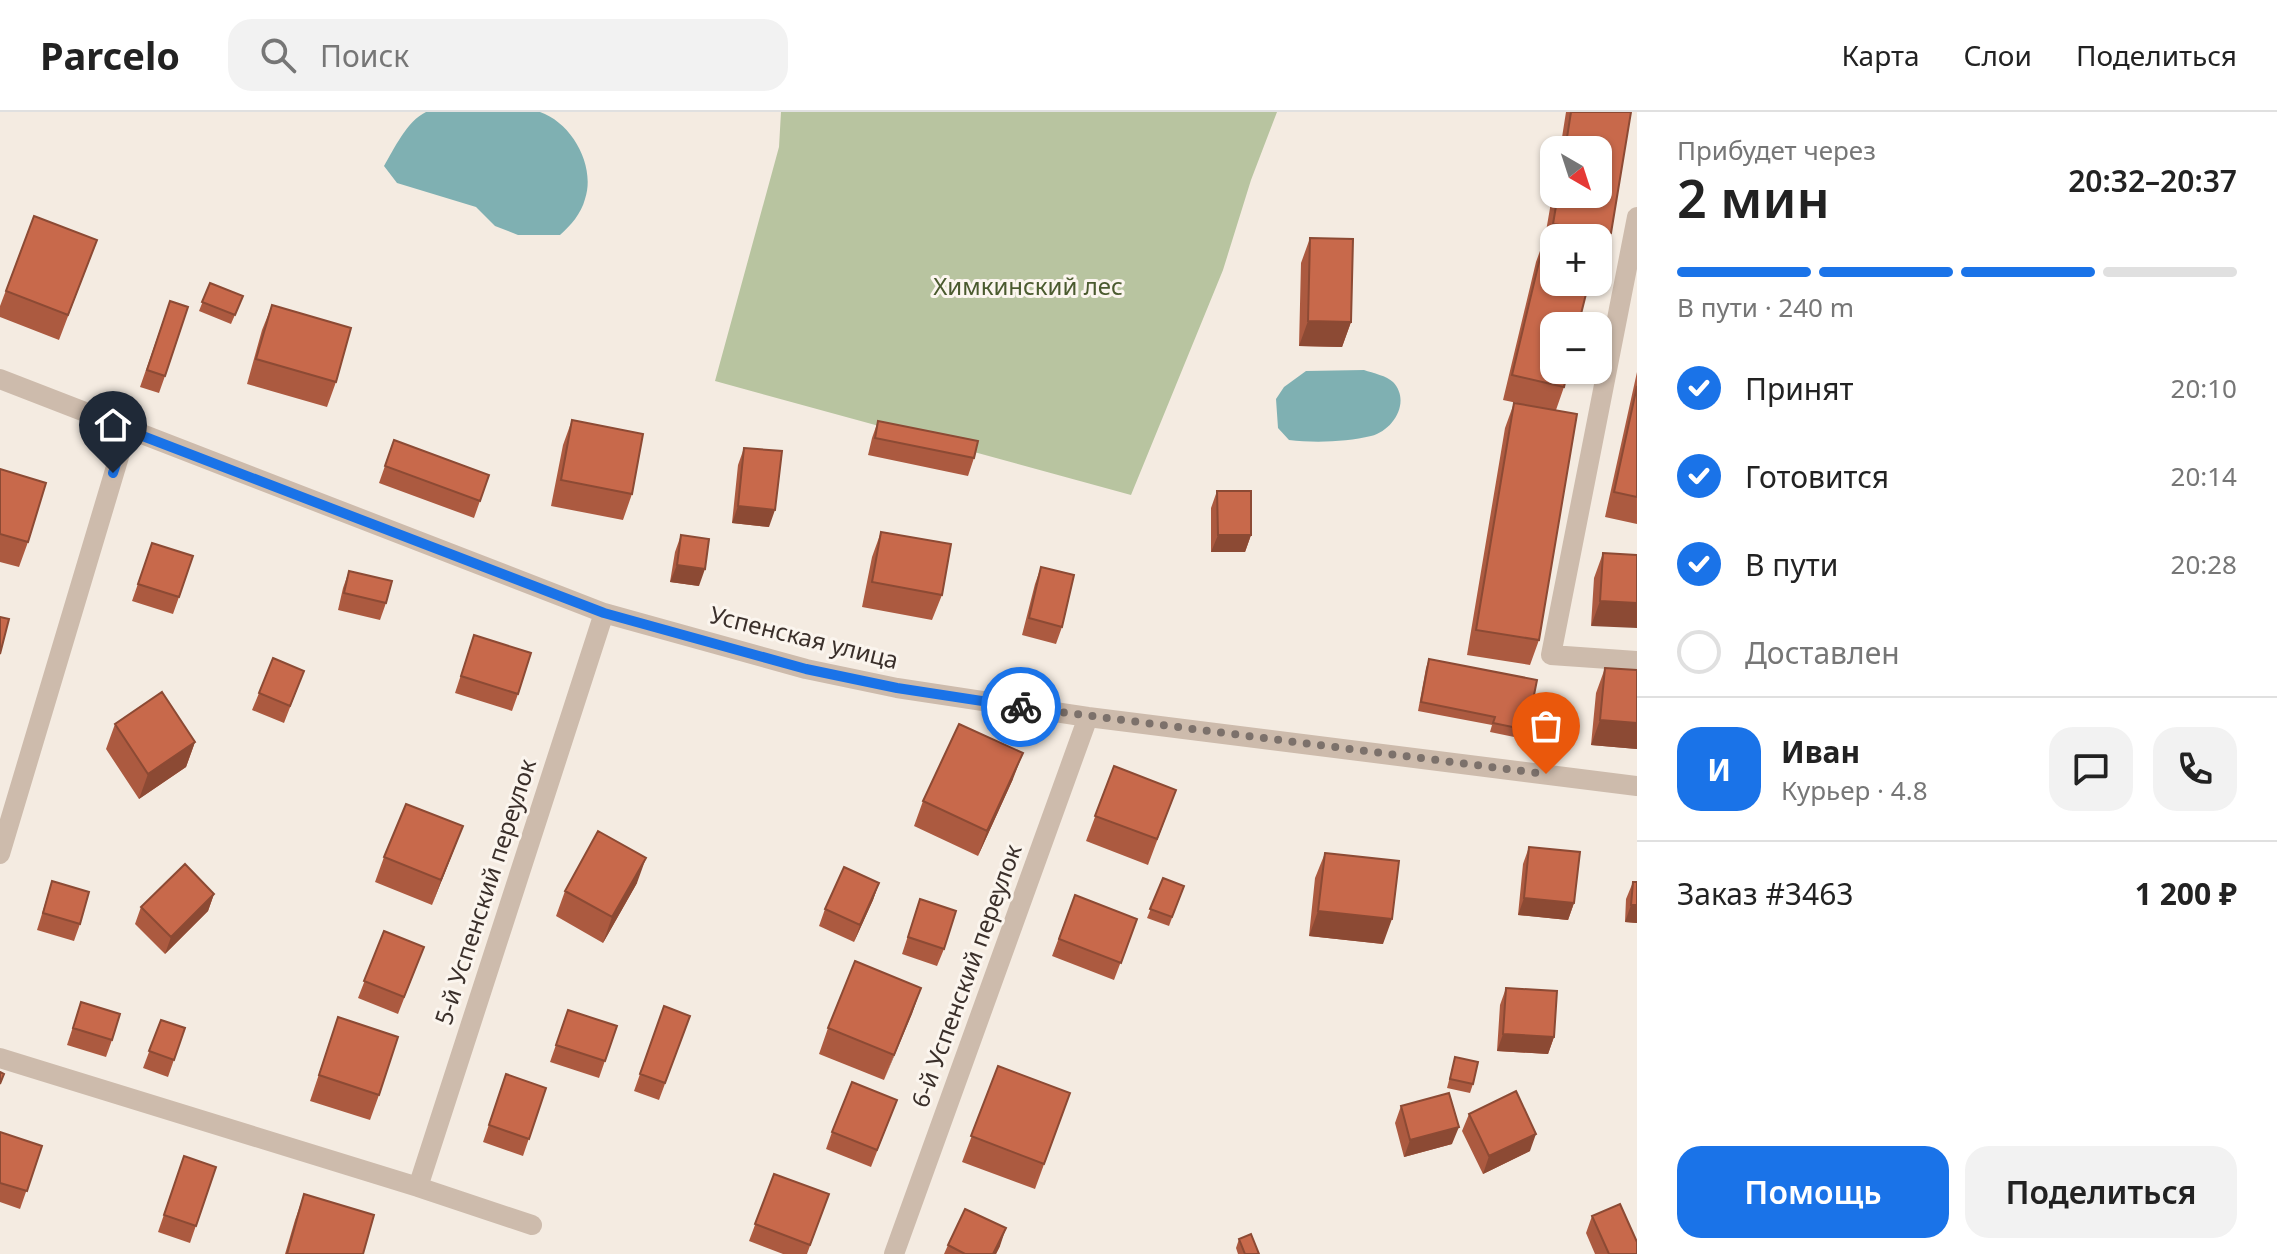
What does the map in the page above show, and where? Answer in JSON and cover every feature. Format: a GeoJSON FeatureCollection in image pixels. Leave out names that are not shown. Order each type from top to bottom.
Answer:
{"type":"FeatureCollection","features":[{"type":"Feature","properties":{"kind":"street"},"geometry":{"type":"LineString","coordinates":[[1637,217],[1551,655],[1637,661]]}},
{"type":"Feature","properties":{"kind":"street","name":"Успенская улица"},"geometry":{"type":"LineString","coordinates":[[0,379],[604,613],[806,669],[897,688],[1088,717],[1637,786]]}},
{"type":"Feature","properties":{"kind":"street"},"geometry":{"type":"LineString","coordinates":[[0,854],[127,430]]}},
{"type":"Feature","properties":{"kind":"street","name":"5-й Успенский переулок"},"geometry":{"type":"LineString","coordinates":[[418,1187],[604,613]]}},
{"type":"Feature","properties":{"kind":"street","name":"6-й Успенский переулок"},"geometry":{"type":"LineString","coordinates":[[894,1254],[1088,717]]}},
{"type":"Feature","properties":{"kind":"street"},"geometry":{"type":"LineString","coordinates":[[0,1058],[532,1225]]}},
{"type":"Feature","properties":{"kind":"green space","name":"Химкинский лес"},"geometry":{"type":"Polygon","coordinates":[[[781,112],[1277,112],[1251,180],[1223,270],[1131,495],[715,381],[779,147],[781,112]]]}},
{"type":"Feature","properties":{"kind":"water"},"geometry":{"type":"Polygon","coordinates":[[[426,112],[540,112],[552,118],[579,147],[587,173],[585,199],[575,219],[560,235],[518,235],[495,226],[476,207],[397,183],[384,166],[407,129],[426,112]]]}},
{"type":"Feature","properties":{"kind":"water"},"geometry":{"type":"Polygon","coordinates":[[[1364,370],[1390,380],[1398,390],[1400,406],[1387,428],[1352,440],[1309,441],[1289,440],[1278,428],[1276,399],[1284,387],[1306,371],[1364,370]]]}},
{"type":"Feature","properties":{"kind":"building"},"geometry":{"type":"Polygon","coordinates":[[[1571,112],[1631,112],[1612,227],[1612,224],[1553,224],[1556,208],[1612,208],[1612,136],[1567,136],[1571,112]]]}},
{"type":"Feature","properties":{"kind":"building"},"geometry":{"type":"Polygon","coordinates":[[[34,216],[97,240],[68,315],[6,291],[34,216]]]}},
{"type":"Feature","properties":{"kind":"building"},"geometry":{"type":"Polygon","coordinates":[[[1310,238],[1353,239],[1351,322],[1308,321],[1310,238]]]}},
{"type":"Feature","properties":{"kind":"building"},"geometry":{"type":"Polygon","coordinates":[[[1540,258],[1540,296],[1586,296],[1582,312],[1540,312],[1540,381],[1512,375],[1540,258]]]}},
{"type":"Feature","properties":{"kind":"building"},"geometry":{"type":"Polygon","coordinates":[[[210,283],[243,296],[235,315],[202,302],[210,283]]]}},
{"type":"Feature","properties":{"kind":"building"},"geometry":{"type":"Polygon","coordinates":[[[170,301],[188,307],[165,376],[147,370],[170,301]]]}},
{"type":"Feature","properties":{"kind":"building"},"geometry":{"type":"Polygon","coordinates":[[[272,305],[351,328],[336,382],[256,359],[272,305]]]}},
{"type":"Feature","properties":{"kind":"building"},"geometry":{"type":"Polygon","coordinates":[[[1637,386],[1637,497],[1614,492],[1637,386]]]}},
{"type":"Feature","properties":{"kind":"building"},"geometry":{"type":"Polygon","coordinates":[[[1514,403],[1577,414],[1539,640],[1476,630],[1514,403]]]}},
{"type":"Feature","properties":{"kind":"building"},"geometry":{"type":"Polygon","coordinates":[[[572,420],[643,434],[632,494],[561,480],[572,420]]]}},
{"type":"Feature","properties":{"kind":"building"},"geometry":{"type":"Polygon","coordinates":[[[878,421],[978,441],[974,458],[875,438],[878,421]]]}},
{"type":"Feature","properties":{"kind":"building"},"geometry":{"type":"Polygon","coordinates":[[[394,440],[489,475],[480,501],[385,466],[394,440]]]}},
{"type":"Feature","properties":{"kind":"building"},"geometry":{"type":"Polygon","coordinates":[[[744,448],[782,451],[775,510],[738,506],[744,448]]]}},
{"type":"Feature","properties":{"kind":"building"},"geometry":{"type":"Polygon","coordinates":[[[0,469],[46,483],[28,542],[0,534],[0,469]]]}},
{"type":"Feature","properties":{"kind":"building"},"geometry":{"type":"Polygon","coordinates":[[[1217,491],[1251,491],[1251,535],[1218,535],[1217,491]]]}},
{"type":"Feature","properties":{"kind":"building"},"geometry":{"type":"Polygon","coordinates":[[[881,532],[951,544],[942,595],[872,582],[881,532]]]}},
{"type":"Feature","properties":{"kind":"building"},"geometry":{"type":"Polygon","coordinates":[[[681,535],[709,539],[705,569],[677,565],[681,535]]]}},
{"type":"Feature","properties":{"kind":"building"},"geometry":{"type":"Polygon","coordinates":[[[152,543],[193,556],[179,597],[138,584],[152,543]]]}},
{"type":"Feature","properties":{"kind":"building"},"geometry":{"type":"Polygon","coordinates":[[[1603,553],[1637,555],[1637,603],[1600,601],[1603,553]]]}},
{"type":"Feature","properties":{"kind":"building"},"geometry":{"type":"Polygon","coordinates":[[[1041,567],[1074,575],[1062,627],[1029,618],[1041,567]]]}},
{"type":"Feature","properties":{"kind":"building"},"geometry":{"type":"Polygon","coordinates":[[[349,571],[392,581],[386,603],[344,593],[349,571]]]}},
{"type":"Feature","properties":{"kind":"building"},"geometry":{"type":"Polygon","coordinates":[[[0,617],[9,619],[0,654],[0,617]]]}},
{"type":"Feature","properties":{"kind":"building"},"geometry":{"type":"Polygon","coordinates":[[[474,635],[531,653],[518,694],[461,676],[474,635]]]}},
{"type":"Feature","properties":{"kind":"building"},"geometry":{"type":"Polygon","coordinates":[[[273,658],[304,671],[290,706],[259,693],[273,658]]]}},
{"type":"Feature","properties":{"kind":"building"},"geometry":{"type":"Polygon","coordinates":[[[1429,659],[1537,680],[1527,730],[1493,723],[1495,717],[1421,702],[1429,659]]]}},
{"type":"Feature","properties":{"kind":"building"},"geometry":{"type":"Polygon","coordinates":[[[1605,668],[1637,670],[1637,723],[1600,720],[1605,668]]]}},
{"type":"Feature","properties":{"kind":"building"},"geometry":{"type":"Polygon","coordinates":[[[162,692],[195,742],[148,774],[115,724],[162,692]]]}},
{"type":"Feature","properties":{"kind":"building"},"geometry":{"type":"Polygon","coordinates":[[[959,724],[1023,753],[987,831],[923,801],[959,724]]]}},
{"type":"Feature","properties":{"kind":"building"},"geometry":{"type":"Polygon","coordinates":[[[1114,766],[1176,790],[1157,839],[1095,816],[1114,766]]]}},
{"type":"Feature","properties":{"kind":"building"},"geometry":{"type":"Polygon","coordinates":[[[406,804],[463,826],[441,880],[384,857],[406,804]]]}},
{"type":"Feature","properties":{"kind":"building"},"geometry":{"type":"Polygon","coordinates":[[[598,831],[646,858],[612,917],[565,891],[598,831]]]}},
{"type":"Feature","properties":{"kind":"building"},"geometry":{"type":"Polygon","coordinates":[[[1529,847],[1580,852],[1574,903],[1524,898],[1529,847]]]}},
{"type":"Feature","properties":{"kind":"building"},"geometry":{"type":"Polygon","coordinates":[[[1325,853],[1399,861],[1392,919],[1318,911],[1325,853]]]}},
{"type":"Feature","properties":{"kind":"building"},"geometry":{"type":"Polygon","coordinates":[[[185,864],[214,894],[171,937],[141,907],[185,864]]]}},
{"type":"Feature","properties":{"kind":"building"},"geometry":{"type":"Polygon","coordinates":[[[844,867],[879,883],[860,925],[825,909],[844,867]]]}},
{"type":"Feature","properties":{"kind":"building"},"geometry":{"type":"Polygon","coordinates":[[[1163,878],[1184,886],[1172,917],[1150,909],[1163,878]]]}},
{"type":"Feature","properties":{"kind":"building"},"geometry":{"type":"Polygon","coordinates":[[[52,881],[89,892],[80,924],[43,913],[52,881]]]}},
{"type":"Feature","properties":{"kind":"building"},"geometry":{"type":"Polygon","coordinates":[[[1633,882],[1637,882],[1637,905],[1631,905],[1633,882]]]}},
{"type":"Feature","properties":{"kind":"building"},"geometry":{"type":"Polygon","coordinates":[[[1075,895],[1137,919],[1121,963],[1059,939],[1075,895]]]}},
{"type":"Feature","properties":{"kind":"building"},"geometry":{"type":"Polygon","coordinates":[[[920,899],[956,911],[944,949],[908,937],[920,899]]]}},
{"type":"Feature","properties":{"kind":"building"},"geometry":{"type":"Polygon","coordinates":[[[384,931],[424,947],[404,997],[364,981],[384,931]]]}},
{"type":"Feature","properties":{"kind":"building"},"geometry":{"type":"Polygon","coordinates":[[[855,961],[921,988],[894,1055],[828,1028],[855,961]]]}},
{"type":"Feature","properties":{"kind":"building"},"geometry":{"type":"Polygon","coordinates":[[[1506,988],[1557,991],[1554,1037],[1503,1034],[1506,988]]]}},
{"type":"Feature","properties":{"kind":"building"},"geometry":{"type":"Polygon","coordinates":[[[81,1002],[120,1014],[112,1040],[73,1028],[81,1002]]]}},
{"type":"Feature","properties":{"kind":"building"},"geometry":{"type":"Polygon","coordinates":[[[664,1006],[690,1016],[665,1083],[640,1074],[664,1006]]]}},
{"type":"Feature","properties":{"kind":"building"},"geometry":{"type":"Polygon","coordinates":[[[568,1010],[617,1026],[605,1061],[556,1045],[568,1010]]]}},
{"type":"Feature","properties":{"kind":"building"},"geometry":{"type":"Polygon","coordinates":[[[338,1017],[398,1037],[379,1095],[319,1075],[338,1017]]]}},
{"type":"Feature","properties":{"kind":"building"},"geometry":{"type":"Polygon","coordinates":[[[161,1020],[185,1028],[174,1060],[149,1051],[161,1020]]]}},
{"type":"Feature","properties":{"kind":"building"},"geometry":{"type":"Polygon","coordinates":[[[1455,1057],[1478,1062],[1473,1084],[1450,1079],[1455,1057]]]}},
{"type":"Feature","properties":{"kind":"building"},"geometry":{"type":"Polygon","coordinates":[[[998,1066],[1070,1093],[1044,1164],[971,1136],[998,1066]]]}},
{"type":"Feature","properties":{"kind":"building"},"geometry":{"type":"Polygon","coordinates":[[[506,1074],[546,1088],[529,1139],[489,1125],[506,1074]]]}},
{"type":"Feature","properties":{"kind":"building"},"geometry":{"type":"Polygon","coordinates":[[[852,1082],[897,1100],[877,1150],[832,1132],[852,1082]]]}},
{"type":"Feature","properties":{"kind":"building"},"geometry":{"type":"Polygon","coordinates":[[[1516,1091],[1536,1134],[1489,1156],[1469,1114],[1516,1091]]]}},
{"type":"Feature","properties":{"kind":"building"},"geometry":{"type":"Polygon","coordinates":[[[1449,1093],[1459,1127],[1410,1140],[1401,1106],[1449,1093]]]}},
{"type":"Feature","properties":{"kind":"building"},"geometry":{"type":"Polygon","coordinates":[[[0,1132],[42,1146],[27,1191],[0,1183],[0,1132]]]}},
{"type":"Feature","properties":{"kind":"building"},"geometry":{"type":"Polygon","coordinates":[[[184,1156],[216,1167],[196,1226],[164,1215],[184,1156]]]}},
{"type":"Feature","properties":{"kind":"building"},"geometry":{"type":"Polygon","coordinates":[[[774,1174],[829,1194],[810,1245],[755,1224],[774,1174]]]}},
{"type":"Feature","properties":{"kind":"building"},"geometry":{"type":"Polygon","coordinates":[[[304,1194],[374,1215],[363,1254],[287,1254],[304,1194]]]}},
{"type":"Feature","properties":{"kind":"building"},"geometry":{"type":"Polygon","coordinates":[[[1620,1204],[1637,1242],[1637,1254],[1609,1254],[1592,1216],[1620,1204]]]}},
{"type":"Feature","properties":{"kind":"building"},"geometry":{"type":"Polygon","coordinates":[[[965,1209],[1006,1228],[993,1254],[965,1254],[948,1245],[965,1209]]]}},
{"type":"Feature","properties":{"kind":"building"},"geometry":{"type":"Polygon","coordinates":[[[1251,1234],[1259,1254],[1245,1254],[1239,1239],[1251,1234]]]}},
{"type":"Feature","properties":{"kind":"way so far"},"geometry":{"type":"LineString","coordinates":[[1021,707],[1546,774]]}},
{"type":"Feature","properties":{"kind":"route"},"geometry":{"type":"LineString","coordinates":[[113,473],[127,430],[604,613],[806,669],[897,688],[1021,707]]}}]}
